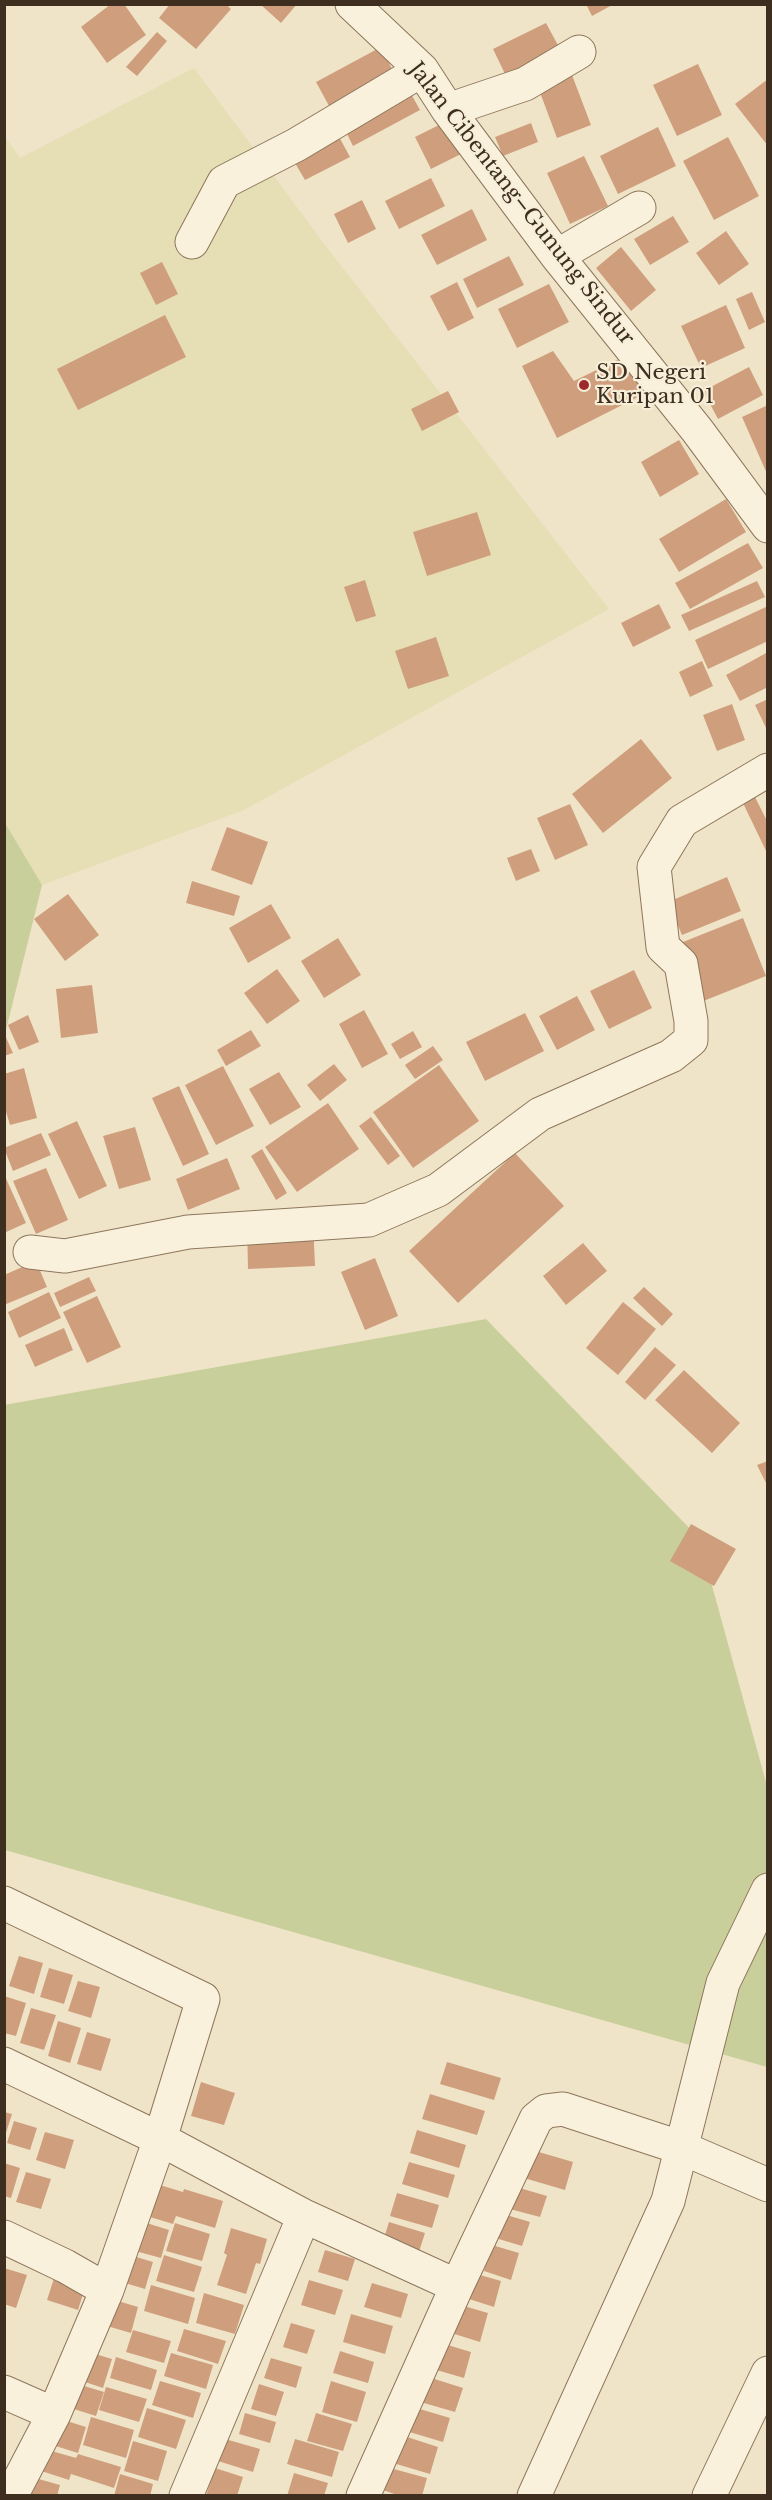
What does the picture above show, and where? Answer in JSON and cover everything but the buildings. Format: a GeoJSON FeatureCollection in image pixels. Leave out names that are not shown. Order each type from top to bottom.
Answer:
{"type":"FeatureCollection","features":[{"type":"Feature","properties":{"kind":"street","name":"Jalan Cibentang–Gunung Sindur"},"geometry":{"type":"LineString","coordinates":[[354,5],[422,70],[448,110],[557,256],[697,429],[768,526]]}},
{"type":"Feature","properties":{"kind":"street"},"geometry":{"type":"LineString","coordinates":[[448,110],[525,84],[579,52]]}},
{"type":"Feature","properties":{"kind":"street"},"geometry":{"type":"LineString","coordinates":[[192,242],[224,182],[296,145],[422,70]]}},
{"type":"Feature","properties":{"kind":"street"},"geometry":{"type":"LineString","coordinates":[[557,256],[639,208]]}},
{"type":"Feature","properties":{"kind":"street"},"geometry":{"type":"LineString","coordinates":[[30,1252],[64,1256],[188,1232],[369,1220],[438,1190],[540,1114],[671,1056],[691,1040],[691,1021],[681,964],[663,947],[654,867],[682,821],[768,770]]}},
{"type":"Feature","properties":{"kind":"street"},"geometry":{"type":"LineString","coordinates":[[534,2496],[668,2201],[723,1983],[768,1890]]}},
{"type":"Feature","properties":{"kind":"street"},"geometry":{"type":"LineString","coordinates":[[4,1903],[203,1999],[160,2139],[107,2290],[54,2414],[11,2496]]}},
{"type":"Feature","properties":{"kind":"street"},"geometry":{"type":"LineString","coordinates":[[4,2064],[160,2139],[304,2216],[457,2286]]}},
{"type":"Feature","properties":{"kind":"street"},"geometry":{"type":"LineString","coordinates":[[363,2496],[457,2286],[536,2119],[546,2111],[563,2109],[682,2148],[768,2185]]}},
{"type":"Feature","properties":{"kind":"street"},"geometry":{"type":"LineString","coordinates":[[186,2496],[304,2216]]}},
{"type":"Feature","properties":{"kind":"street"},"geometry":{"type":"LineString","coordinates":[[4,2237],[65,2266],[107,2290]]}},
{"type":"Feature","properties":{"kind":"street"},"geometry":{"type":"LineString","coordinates":[[709,2496],[768,2373]]}},
{"type":"Feature","properties":{"kind":"street"},"geometry":{"type":"LineString","coordinates":[[4,2392],[54,2414]]}},
{"type":"Feature","properties":{"kind":"shaded area"},"geometry":{"type":"Polygon","coordinates":[[[194,68],[328,249],[609,609],[244,810],[42,885],[4,823],[4,135],[20,158],[194,68]]]}},
{"type":"Feature","properties":{"kind":"green space"},"geometry":{"type":"Polygon","coordinates":[[[5,823],[42,885],[5,1034],[5,823]]]}},
{"type":"Feature","properties":{"kind":"green space"},"geometry":{"type":"Polygon","coordinates":[[[486,1319],[699,1538],[767,1786],[767,2067],[5,1850],[4,1405],[486,1319]]]}},
{"type":"Feature","properties":{"kind":"place","name":"SD Negeri Kuripan 01"},"geometry":{"type":"Point","coordinates":[584,385]}}]}
